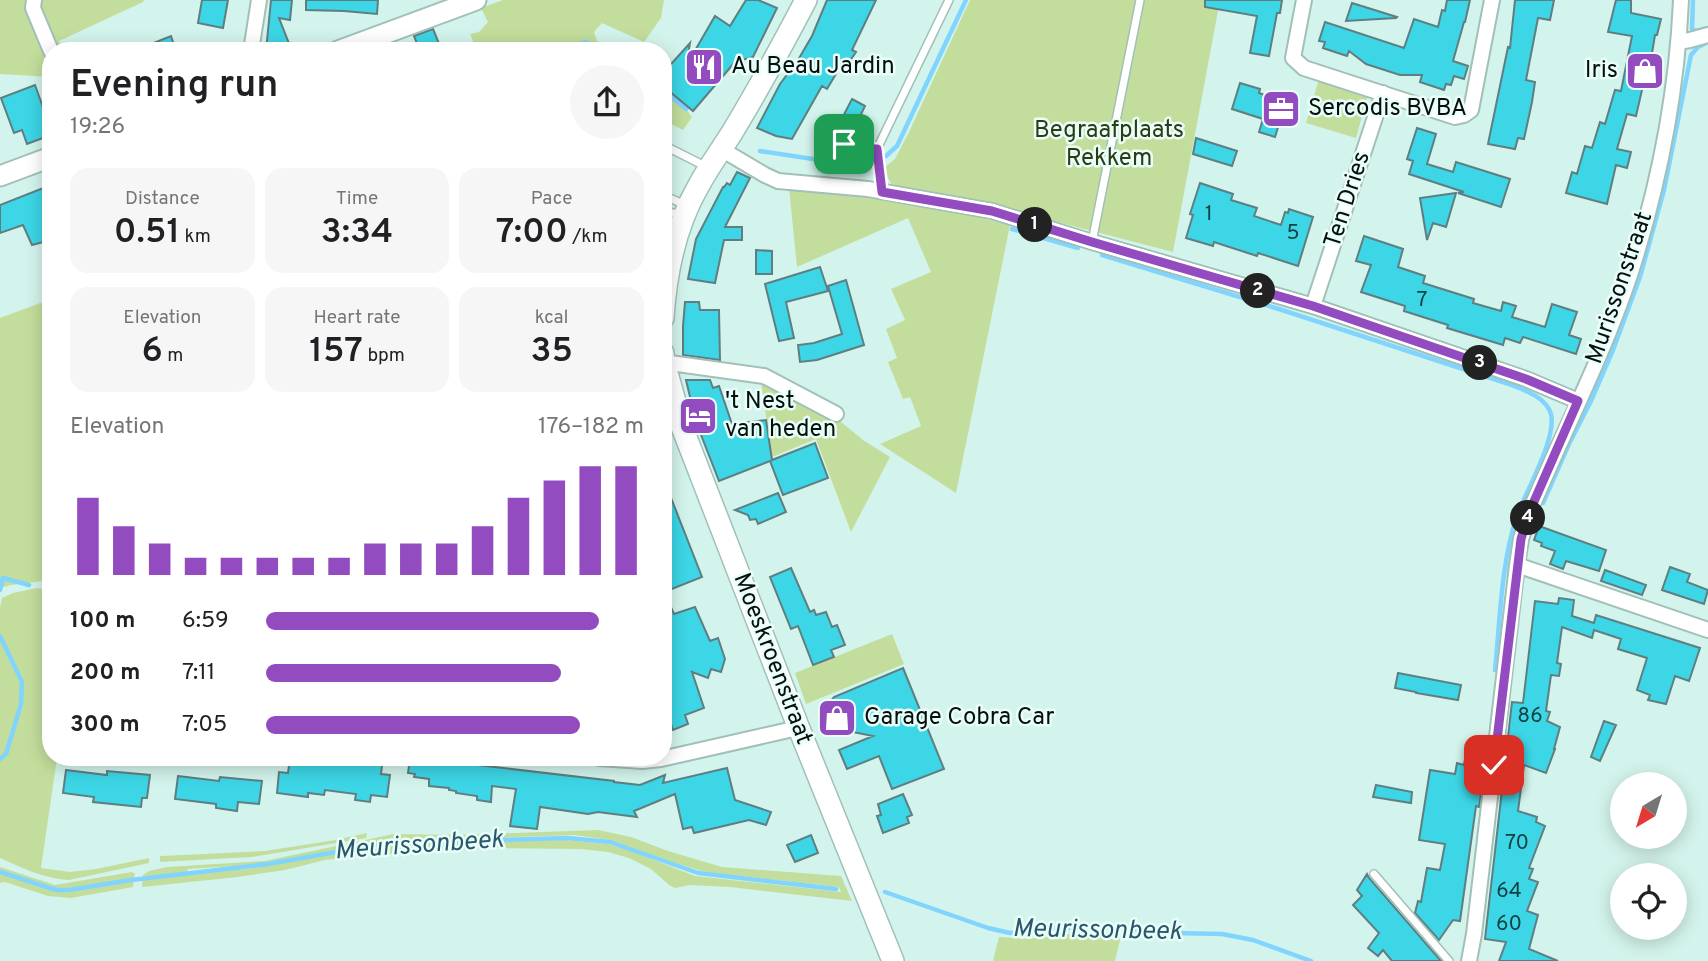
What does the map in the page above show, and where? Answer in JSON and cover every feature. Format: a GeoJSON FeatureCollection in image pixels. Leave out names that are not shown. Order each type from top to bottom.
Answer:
{"type":"FeatureCollection","features":[{"type":"Feature","properties":{"kind":"main road"},"geometry":{"type":"LineString","coordinates":[[672,248],[678,211],[721,149],[806,0]]}},
{"type":"Feature","properties":{"kind":"main road","name":"Moeskroenstraat"},"geometry":{"type":"LineString","coordinates":[[672,391],[682,427],[893,961]]}},
{"type":"Feature","properties":{"kind":"street"},"geometry":{"type":"LineString","coordinates":[[34,0],[33,8],[47,42]]}},
{"type":"Feature","properties":{"kind":"street"},"geometry":{"type":"LineString","coordinates":[[252,42],[259,0]]}},
{"type":"Feature","properties":{"kind":"street"},"geometry":{"type":"LineString","coordinates":[[362,42],[476,0]]}},
{"type":"Feature","properties":{"kind":"street"},"geometry":{"type":"LineString","coordinates":[[1304,0],[1293,58],[1304,68],[1455,117],[1471,110],[1492,0]]}},
{"type":"Feature","properties":{"kind":"street","name":"Murissonstraat"},"geometry":{"type":"LineString","coordinates":[[1469,961],[1521,539],[1529,513],[1626,284],[1654,189],[1672,102],[1681,0]]}},
{"type":"Feature","properties":{"kind":"street"},"geometry":{"type":"LineString","coordinates":[[1678,42],[1708,35]]}},
{"type":"Feature","properties":{"kind":"street","name":"Ten Dries"},"geometry":{"type":"LineString","coordinates":[[1313,306],[1383,93]]}},
{"type":"Feature","properties":{"kind":"street"},"geometry":{"type":"LineString","coordinates":[[721,149],[778,181],[882,192],[992,211],[1313,306],[1526,379],[1578,401]]}},
{"type":"Feature","properties":{"kind":"street"},"geometry":{"type":"LineString","coordinates":[[0,176],[42,160]]}},
{"type":"Feature","properties":{"kind":"street"},"geometry":{"type":"LineString","coordinates":[[672,363],[764,376],[836,414]]}},
{"type":"Feature","properties":{"kind":"street"},"geometry":{"type":"LineString","coordinates":[[1517,565],[1708,631]]}},
{"type":"Feature","properties":{"kind":"street"},"geometry":{"type":"LineString","coordinates":[[672,757],[798,726]]}},
{"type":"Feature","properties":{"kind":"lane"},"geometry":{"type":"LineString","coordinates":[[882,192],[877,149],[949,0]]}},
{"type":"Feature","properties":{"kind":"lane"},"geometry":{"type":"LineString","coordinates":[[1092,242],[1140,0]]}},
{"type":"Feature","properties":{"kind":"lane"},"geometry":{"type":"LineString","coordinates":[[844,144],[861,149],[877,149]]}},
{"type":"Feature","properties":{"kind":"lane"},"geometry":{"type":"LineString","coordinates":[[672,150],[709,168]]}},
{"type":"Feature","properties":{"kind":"lane"},"geometry":{"type":"LineString","coordinates":[[1374,874],[1449,961]]}},
{"type":"Feature","properties":{"kind":"green space"},"geometry":{"type":"Polygon","coordinates":[[[0,0],[144,0],[59,42],[42,42],[42,76],[0,74],[0,0]]]}},
{"type":"Feature","properties":{"kind":"green space"},"geometry":{"type":"Polygon","coordinates":[[[503,0],[664,0],[661,18],[644,42],[602,23],[594,32],[598,42],[473,42],[470,34],[479,32],[488,22],[481,8],[503,0]]]}},
{"type":"Feature","properties":{"kind":"green space","name":"Begraafplaats Rekkem"},"geometry":{"type":"Polygon","coordinates":[[[970,0],[1220,0],[1173,252],[1011,210],[892,185],[885,167],[895,159],[909,132],[970,0]]]}},
{"type":"Feature","properties":{"kind":"green space"},"geometry":{"type":"Polygon","coordinates":[[[1319,79],[1368,95],[1356,138],[1306,123],[1319,79]]]}},
{"type":"Feature","properties":{"kind":"green space"},"geometry":{"type":"Polygon","coordinates":[[[672,97],[692,117],[683,130],[672,124],[672,97]]]}},
{"type":"Feature","properties":{"kind":"green space"},"geometry":{"type":"Polygon","coordinates":[[[789,188],[949,210],[1010,225],[956,493],[880,444],[921,426],[910,397],[903,399],[888,362],[897,358],[886,329],[905,320],[891,289],[931,272],[908,218],[797,267],[789,188]]]}},
{"type":"Feature","properties":{"kind":"green space"},"geometry":{"type":"Polygon","coordinates":[[[42,302],[42,581],[0,588],[0,318],[42,302]]]}},
{"type":"Feature","properties":{"kind":"green space"},"geometry":{"type":"Polygon","coordinates":[[[761,382],[840,421],[890,457],[851,532],[816,439],[772,457],[761,382]]]}},
{"type":"Feature","properties":{"kind":"green space"},"geometry":{"type":"Polygon","coordinates":[[[42,589],[42,766],[56,766],[41,868],[70,872],[149,858],[149,863],[69,880],[42,875],[0,858],[0,608],[2,598],[13,593],[42,589]]]}},
{"type":"Feature","properties":{"kind":"green space"},"geometry":{"type":"Polygon","coordinates":[[[892,634],[904,664],[806,704],[795,673],[892,634]]]}},
{"type":"Feature","properties":{"kind":"green space"},"geometry":{"type":"Polygon","coordinates":[[[598,830],[631,837],[722,867],[841,876],[852,901],[730,887],[690,885],[675,888],[651,869],[629,858],[581,849],[488,848],[368,855],[325,860],[285,870],[238,877],[142,887],[143,875],[167,867],[264,861],[394,834],[457,835],[598,830]],[[574,835],[388,841],[251,865],[188,869],[187,872],[248,869],[340,852],[403,844],[565,840],[608,844],[695,876],[841,892],[839,887],[705,872],[610,840],[574,835]]]}},
{"type":"Feature","properties":{"kind":"green space"},"geometry":{"type":"Polygon","coordinates":[[[367,833],[366,838],[252,857],[160,862],[160,856],[265,851],[367,833]]]}},
{"type":"Feature","properties":{"kind":"green space"},"geometry":{"type":"Polygon","coordinates":[[[0,867],[55,885],[132,872],[135,874],[133,887],[71,898],[48,896],[5,882],[0,883],[0,867]]]}},
{"type":"Feature","properties":{"kind":"green space"},"geometry":{"type":"Polygon","coordinates":[[[1065,934],[1121,936],[1115,961],[993,961],[999,937],[1028,939],[1065,934]]]}},
{"type":"Feature","properties":{"kind":"building"},"geometry":{"type":"Polygon","coordinates":[[[202,0],[228,0],[223,28],[198,23],[202,0]]]}},
{"type":"Feature","properties":{"kind":"building"},"geometry":{"type":"Polygon","coordinates":[[[271,0],[292,0],[290,20],[279,18],[288,42],[267,42],[271,0]]]}},
{"type":"Feature","properties":{"kind":"building"},"geometry":{"type":"Polygon","coordinates":[[[306,0],[378,0],[377,14],[306,10],[306,0]]]}},
{"type":"Feature","properties":{"kind":"building"},"geometry":{"type":"Polygon","coordinates":[[[746,0],[758,0],[777,8],[753,57],[735,62],[693,111],[672,94],[672,63],[690,43],[686,66],[715,16],[730,26],[746,0]]]}},
{"type":"Feature","properties":{"kind":"building"},"geometry":{"type":"Polygon","coordinates":[[[827,0],[876,0],[852,50],[856,52],[850,61],[839,69],[827,89],[822,86],[792,139],[757,128],[780,84],[812,36],[827,0]]]}},
{"type":"Feature","properties":{"kind":"building"},"geometry":{"type":"Polygon","coordinates":[[[1205,0],[1282,0],[1269,56],[1250,53],[1257,16],[1205,7],[1205,0]]]}},
{"type":"Feature","properties":{"kind":"building"},"geometry":{"type":"Polygon","coordinates":[[[1447,0],[1470,0],[1453,61],[1468,66],[1464,79],[1454,76],[1451,85],[1446,84],[1444,90],[1420,82],[1422,75],[1400,75],[1366,64],[1349,51],[1347,56],[1323,48],[1325,42],[1319,41],[1325,22],[1404,48],[1414,19],[1438,27],[1447,0]]]}},
{"type":"Feature","properties":{"kind":"building"},"geometry":{"type":"Polygon","coordinates":[[[1515,0],[1554,0],[1550,20],[1538,18],[1526,80],[1535,82],[1532,102],[1524,139],[1518,138],[1515,149],[1488,144],[1508,47],[1510,48],[1515,0]]]}},
{"type":"Feature","properties":{"kind":"building"},"geometry":{"type":"Polygon","coordinates":[[[1616,0],[1631,0],[1631,13],[1661,19],[1655,35],[1648,78],[1645,77],[1636,116],[1627,114],[1617,149],[1631,152],[1627,168],[1616,165],[1607,204],[1566,193],[1572,172],[1577,174],[1585,146],[1592,148],[1600,122],[1605,124],[1615,90],[1621,91],[1632,36],[1608,32],[1616,0]]]}},
{"type":"Feature","properties":{"kind":"building"},"geometry":{"type":"Polygon","coordinates":[[[1352,3],[1397,17],[1346,21],[1352,3]]]}},
{"type":"Feature","properties":{"kind":"building"},"geometry":{"type":"Polygon","coordinates":[[[433,29],[438,42],[416,42],[414,36],[433,29]]]}},
{"type":"Feature","properties":{"kind":"building"},"geometry":{"type":"Polygon","coordinates":[[[171,36],[173,42],[156,42],[171,36]]]}},
{"type":"Feature","properties":{"kind":"building"},"geometry":{"type":"Polygon","coordinates":[[[1240,83],[1286,102],[1275,137],[1259,132],[1263,119],[1232,109],[1240,83]]]}},
{"type":"Feature","properties":{"kind":"building"},"geometry":{"type":"Polygon","coordinates":[[[35,85],[42,104],[42,138],[27,144],[22,130],[14,133],[1,98],[35,85]]]}},
{"type":"Feature","properties":{"kind":"building"},"geometry":{"type":"Polygon","coordinates":[[[852,99],[865,106],[853,131],[839,124],[852,99]]]}},
{"type":"Feature","properties":{"kind":"building"},"geometry":{"type":"Polygon","coordinates":[[[1417,128],[1436,134],[1427,164],[1453,172],[1456,162],[1510,179],[1501,207],[1409,174],[1413,161],[1407,159],[1417,128]]]}},
{"type":"Feature","properties":{"kind":"building"},"geometry":{"type":"Polygon","coordinates":[[[1196,138],[1237,151],[1232,166],[1193,154],[1196,138]]]}},
{"type":"Feature","properties":{"kind":"building"},"geometry":{"type":"Polygon","coordinates":[[[737,172],[750,178],[725,227],[742,227],[742,240],[724,240],[715,283],[688,279],[696,239],[723,187],[727,183],[730,185],[737,172]]]}},
{"type":"Feature","properties":{"kind":"building"},"geometry":{"type":"Polygon","coordinates":[[[1200,183],[1233,194],[1231,200],[1257,208],[1254,216],[1281,225],[1285,212],[1288,213],[1289,209],[1313,217],[1298,266],[1214,242],[1213,246],[1186,238],[1200,183]]]}},
{"type":"Feature","properties":{"kind":"building"},"geometry":{"type":"Polygon","coordinates":[[[42,189],[42,242],[32,245],[23,225],[0,233],[0,205],[42,189]]]}},
{"type":"Feature","properties":{"kind":"building"},"geometry":{"type":"Polygon","coordinates":[[[1456,193],[1446,227],[1433,223],[1427,240],[1420,198],[1456,193]]]}},
{"type":"Feature","properties":{"kind":"building"},"geometry":{"type":"Polygon","coordinates":[[[1364,236],[1403,249],[1398,267],[1425,276],[1423,283],[1474,299],[1473,303],[1501,311],[1503,302],[1516,306],[1512,317],[1545,327],[1552,304],[1577,312],[1569,335],[1581,339],[1576,354],[1523,337],[1520,343],[1505,338],[1503,345],[1447,328],[1448,325],[1404,311],[1405,306],[1361,292],[1371,265],[1356,261],[1364,236]]]}},
{"type":"Feature","properties":{"kind":"building"},"geometry":{"type":"Polygon","coordinates":[[[756,250],[772,251],[772,274],[756,274],[756,250]]]}},
{"type":"Feature","properties":{"kind":"building"},"geometry":{"type":"Polygon","coordinates":[[[820,267],[828,291],[786,302],[794,338],[779,341],[765,284],[820,267]]]}},
{"type":"Feature","properties":{"kind":"building"},"geometry":{"type":"Polygon","coordinates":[[[846,280],[864,345],[817,360],[800,362],[798,345],[842,334],[828,286],[846,280]]]}},
{"type":"Feature","properties":{"kind":"building"},"geometry":{"type":"Polygon","coordinates":[[[685,302],[699,302],[700,310],[719,310],[720,360],[683,355],[685,302]]]}},
{"type":"Feature","properties":{"kind":"building"},"geometry":{"type":"Polygon","coordinates":[[[686,380],[710,380],[713,388],[719,386],[732,424],[766,420],[772,460],[815,443],[828,478],[783,495],[770,461],[719,481],[696,422],[686,380]]]}},
{"type":"Feature","properties":{"kind":"building"},"geometry":{"type":"Polygon","coordinates":[[[778,493],[786,512],[758,524],[756,519],[750,520],[748,515],[735,510],[778,493]]]}},
{"type":"Feature","properties":{"kind":"building"},"geometry":{"type":"Polygon","coordinates":[[[672,500],[702,577],[672,589],[672,500]]]}},
{"type":"Feature","properties":{"kind":"building"},"geometry":{"type":"Polygon","coordinates":[[[1539,526],[1606,550],[1599,571],[1566,561],[1563,569],[1550,564],[1555,551],[1534,540],[1539,526]]]}},
{"type":"Feature","properties":{"kind":"building"},"geometry":{"type":"Polygon","coordinates":[[[1670,567],[1690,574],[1687,582],[1708,590],[1704,604],[1662,590],[1670,567]]]}},
{"type":"Feature","properties":{"kind":"building"},"geometry":{"type":"Polygon","coordinates":[[[791,568],[810,612],[814,610],[816,615],[826,612],[832,627],[837,625],[845,645],[831,650],[834,657],[813,665],[798,626],[791,629],[770,577],[791,568]]]}},
{"type":"Feature","properties":{"kind":"building"},"geometry":{"type":"Polygon","coordinates":[[[1605,570],[1646,585],[1642,595],[1601,581],[1605,570]]]}},
{"type":"Feature","properties":{"kind":"building"},"geometry":{"type":"Polygon","coordinates":[[[1559,598],[1574,600],[1572,616],[1594,623],[1596,615],[1700,648],[1689,681],[1675,676],[1666,704],[1648,700],[1650,695],[1637,690],[1647,658],[1618,649],[1621,639],[1594,630],[1592,638],[1562,627],[1557,663],[1561,664],[1559,676],[1551,675],[1546,711],[1550,712],[1547,721],[1560,727],[1555,749],[1546,773],[1524,765],[1518,811],[1537,817],[1536,822],[1545,826],[1529,868],[1533,869],[1529,879],[1538,882],[1527,911],[1538,915],[1529,949],[1558,961],[1499,961],[1506,942],[1485,939],[1512,702],[1523,703],[1535,601],[1558,604],[1559,598]]]}},
{"type":"Feature","properties":{"kind":"building"},"geometry":{"type":"Polygon","coordinates":[[[695,607],[710,641],[718,638],[725,659],[721,672],[711,669],[708,678],[692,672],[704,708],[685,715],[688,724],[673,730],[672,610],[674,614],[695,607]]]}},
{"type":"Feature","properties":{"kind":"building"},"geometry":{"type":"Polygon","coordinates":[[[903,668],[944,769],[892,789],[879,756],[847,769],[839,750],[873,736],[838,729],[827,714],[828,705],[834,697],[903,668]]]}},
{"type":"Feature","properties":{"kind":"building"},"geometry":{"type":"Polygon","coordinates":[[[1398,673],[1461,685],[1458,700],[1395,688],[1398,673]]]}},
{"type":"Feature","properties":{"kind":"building"},"geometry":{"type":"Polygon","coordinates":[[[1604,721],[1616,725],[1600,761],[1591,757],[1604,721]]]}},
{"type":"Feature","properties":{"kind":"building"},"geometry":{"type":"Polygon","coordinates":[[[1467,748],[1479,750],[1472,792],[1481,794],[1479,807],[1476,806],[1460,921],[1453,920],[1439,940],[1415,913],[1418,901],[1421,902],[1427,868],[1440,870],[1445,844],[1419,840],[1430,770],[1455,774],[1457,763],[1464,765],[1467,748]]]}},
{"type":"Feature","properties":{"kind":"building"},"geometry":{"type":"Polygon","coordinates":[[[289,766],[382,766],[381,774],[390,775],[387,797],[371,795],[370,802],[355,800],[356,794],[325,790],[324,795],[308,793],[308,797],[277,793],[279,772],[288,773],[289,766]]]}},
{"type":"Feature","properties":{"kind":"building"},"geometry":{"type":"Polygon","coordinates":[[[409,766],[486,766],[640,785],[665,775],[663,783],[727,768],[735,800],[771,812],[766,825],[749,820],[694,833],[692,827],[683,829],[675,794],[634,811],[637,817],[540,807],[537,829],[510,826],[516,789],[492,786],[491,802],[477,800],[477,796],[456,793],[449,788],[429,786],[429,779],[414,777],[415,774],[408,773],[409,766]]]}},
{"type":"Feature","properties":{"kind":"building"},"geometry":{"type":"Polygon","coordinates":[[[66,770],[107,775],[107,771],[150,775],[147,798],[142,798],[141,807],[93,802],[94,797],[63,793],[66,770]]]}},
{"type":"Feature","properties":{"kind":"building"},"geometry":{"type":"Polygon","coordinates":[[[178,776],[219,781],[220,777],[262,781],[259,804],[238,802],[237,811],[216,808],[216,804],[175,799],[178,776]]]}},
{"type":"Feature","properties":{"kind":"building"},"geometry":{"type":"Polygon","coordinates":[[[1376,785],[1412,792],[1411,803],[1373,797],[1376,785]]]}},
{"type":"Feature","properties":{"kind":"building"},"geometry":{"type":"Polygon","coordinates":[[[903,794],[912,815],[907,817],[909,823],[883,833],[877,816],[881,815],[878,804],[903,794]]]}},
{"type":"Feature","properties":{"kind":"building"},"geometry":{"type":"Polygon","coordinates":[[[811,835],[818,853],[795,862],[787,845],[811,835]]]}},
{"type":"Feature","properties":{"kind":"building"},"geometry":{"type":"Polygon","coordinates":[[[1367,874],[1441,961],[1392,961],[1383,950],[1378,956],[1368,948],[1379,933],[1353,905],[1362,896],[1357,890],[1367,874]]]}},
{"type":"Feature","properties":{"kind":"waterway"},"geometry":{"type":"LineString","coordinates":[[886,156],[897,146],[966,0]]}},
{"type":"Feature","properties":{"kind":"waterway"},"geometry":{"type":"LineString","coordinates":[[1693,0],[1692,29],[1696,31],[1708,28]]}},
{"type":"Feature","properties":{"kind":"waterway"},"geometry":{"type":"LineString","coordinates":[[1543,503],[1613,350],[1640,277],[1664,190],[1691,55],[1698,47],[1708,42]]}},
{"type":"Feature","properties":{"kind":"waterway"},"geometry":{"type":"LineString","coordinates":[[672,97],[686,109]]}},
{"type":"Feature","properties":{"kind":"waterway"},"geometry":{"type":"LineString","coordinates":[[760,151],[852,165],[870,163]]}},
{"type":"Feature","properties":{"kind":"waterway"},"geometry":{"type":"LineString","coordinates":[[1012,229],[1078,248]]}},
{"type":"Feature","properties":{"kind":"waterway"},"geometry":{"type":"LineString","coordinates":[[1102,255],[1509,384],[1534,395],[1544,403],[1551,414],[1552,424],[1540,465],[1517,516],[1512,534],[1502,592],[1495,670]]}},
{"type":"Feature","properties":{"kind":"waterway"},"geometry":{"type":"LineString","coordinates":[[0,590],[3,578],[29,585]]}},
{"type":"Feature","properties":{"kind":"waterway"},"geometry":{"type":"LineString","coordinates":[[0,636],[22,682],[21,704],[6,754],[0,759]]}},
{"type":"Feature","properties":{"kind":"waterway","name":"Meurissonbeek"},"geometry":{"type":"LineString","coordinates":[[0,872],[56,890],[69,890],[268,864],[387,843],[567,838],[610,842],[698,873],[836,889]]}},
{"type":"Feature","properties":{"kind":"waterway","name":"Meurissonbeek"},"geometry":{"type":"LineString","coordinates":[[885,892],[988,928],[1010,933],[1097,926],[1173,933],[1222,934],[1253,940],[1311,961]]}},
{"type":"Feature","properties":{"kind":"place","name":"Au Beau Jardin"},"geometry":{"type":"Point","coordinates":[704,67]}},
{"type":"Feature","properties":{"kind":"place","name":"Iris"},"geometry":{"type":"Point","coordinates":[1645,71]}},
{"type":"Feature","properties":{"kind":"place","name":"Sercodis BVBA"},"geometry":{"type":"Point","coordinates":[1281,109]}},
{"type":"Feature","properties":{"kind":"place","name":"'t Nest van heden"},"geometry":{"type":"Point","coordinates":[698,416]}},
{"type":"Feature","properties":{"kind":"place","name":"Garage Cobra Car"},"geometry":{"type":"Point","coordinates":[837,718]}},
{"type":"Feature","properties":{"kind":"route"},"geometry":{"type":"LineString","coordinates":[[844,144],[861,149],[877,149],[882,192],[992,211],[1313,306],[1526,379],[1578,401],[1529,513],[1521,539],[1494,765]]}}]}
